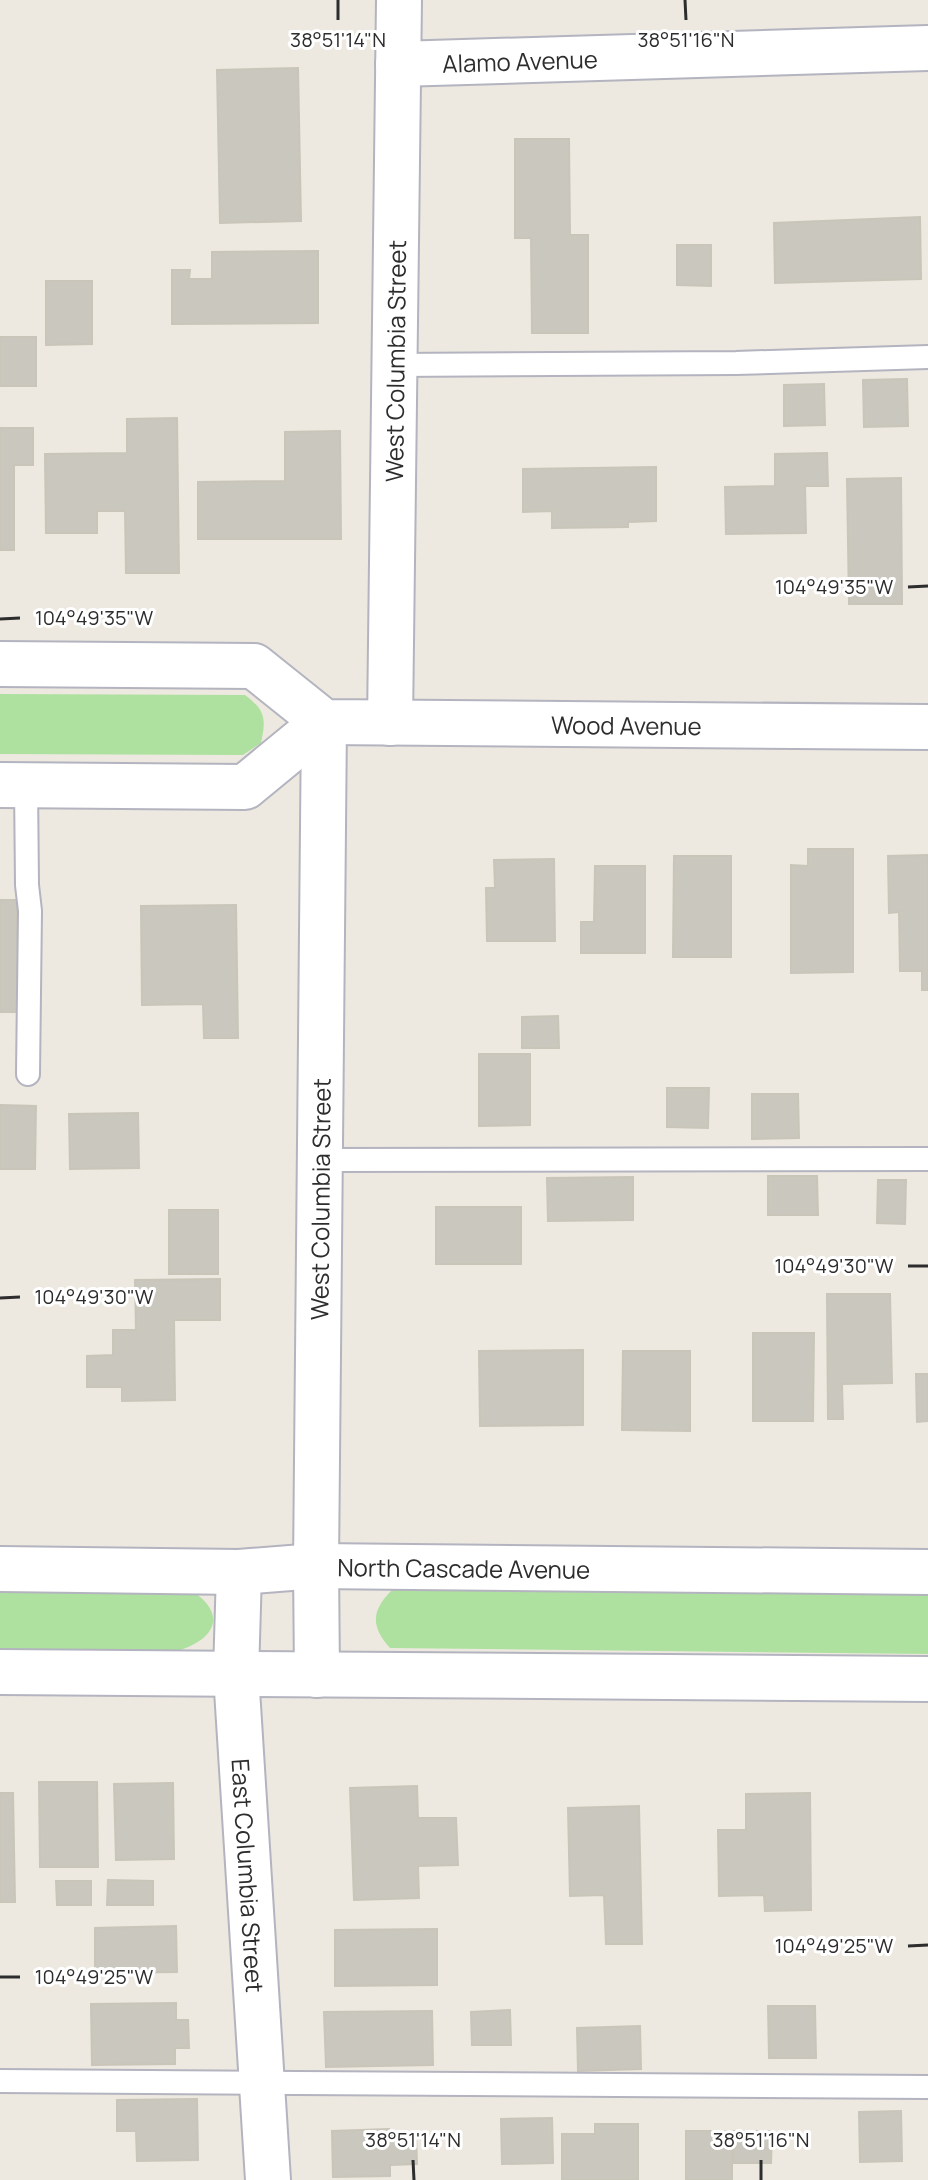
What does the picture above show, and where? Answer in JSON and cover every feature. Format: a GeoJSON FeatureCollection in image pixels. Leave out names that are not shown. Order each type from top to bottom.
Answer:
{"type":"FeatureCollection","features":[{"type":"Feature","properties":{"kind":"street","name":"West Columbia Street"},"geometry":{"type":"LineString","coordinates":[[390,723],[399,0]]}},
{"type":"Feature","properties":{"kind":"street","name":"Alamo Avenue"},"geometry":{"type":"LineString","coordinates":[[398,64],[928,48]]}},
{"type":"Feature","properties":{"kind":"street"},"geometry":{"type":"LineString","coordinates":[[0,664],[254,666],[324,722],[245,787],[13,785]]}},
{"type":"Feature","properties":{"kind":"street","name":"West Columbia Street"},"geometry":{"type":"LineString","coordinates":[[317,1675],[324,722]]}},
{"type":"Feature","properties":{"kind":"street","name":"Wood Avenue"},"geometry":{"type":"LineString","coordinates":[[324,722],[928,727]]}},
{"type":"Feature","properties":{"kind":"street","name":"North Cascade Avenue"},"geometry":{"type":"LineString","coordinates":[[0,1569],[239,1572],[316,1566],[928,1572]]}},
{"type":"Feature","properties":{"kind":"street","name":"East Columbia Street"},"geometry":{"type":"LineString","coordinates":[[239,1572],[236,1674],[268,2180]]}},
{"type":"Feature","properties":{"kind":"street"},"geometry":{"type":"LineString","coordinates":[[0,1672],[928,1679]]}},
{"type":"Feature","properties":{"kind":"lane"},"geometry":{"type":"LineString","coordinates":[[395,365],[736,363],[928,357]]}},
{"type":"Feature","properties":{"kind":"lane"},"geometry":{"type":"LineString","coordinates":[[13,785],[30,911],[28,1074]]}},
{"type":"Feature","properties":{"kind":"lane"},"geometry":{"type":"LineString","coordinates":[[320,1160],[928,1159]]}},
{"type":"Feature","properties":{"kind":"lane"},"geometry":{"type":"LineString","coordinates":[[0,2081],[928,2087]]}},
{"type":"Feature","properties":{"kind":"green space"},"geometry":{"type":"Polygon","coordinates":[[[0,694],[245,695],[261,711],[263,735],[261,743],[243,755],[0,754],[0,694]]]}},
{"type":"Feature","properties":{"kind":"green space"},"geometry":{"type":"Polygon","coordinates":[[[0,1586],[187,1588],[208,1606],[213,1615],[213,1624],[202,1639],[177,1651],[0,1649],[0,1586]]]}},
{"type":"Feature","properties":{"kind":"green space"},"geometry":{"type":"Polygon","coordinates":[[[396,1586],[928,1591],[928,1654],[390,1648],[378,1631],[376,1616],[382,1601],[396,1586]]]}},
{"type":"Feature","properties":{"kind":"building"},"geometry":{"type":"Polygon","coordinates":[[[298,68],[301,221],[220,223],[217,70],[298,68]]]}},
{"type":"Feature","properties":{"kind":"building"},"geometry":{"type":"Polygon","coordinates":[[[515,139],[569,139],[570,235],[588,235],[588,333],[532,333],[531,238],[515,238],[515,139]]]}},
{"type":"Feature","properties":{"kind":"building"},"geometry":{"type":"Polygon","coordinates":[[[920,217],[921,279],[775,283],[774,223],[920,217]]]}},
{"type":"Feature","properties":{"kind":"building"},"geometry":{"type":"Polygon","coordinates":[[[677,245],[711,245],[711,286],[677,285],[677,245]]]}},
{"type":"Feature","properties":{"kind":"building"},"geometry":{"type":"Polygon","coordinates":[[[318,251],[318,323],[172,324],[172,270],[190,270],[189,279],[212,279],[212,252],[318,251]]]}},
{"type":"Feature","properties":{"kind":"building"},"geometry":{"type":"Polygon","coordinates":[[[46,281],[92,281],[92,344],[46,345],[46,281]]]}},
{"type":"Feature","properties":{"kind":"building"},"geometry":{"type":"Polygon","coordinates":[[[0,337],[36,337],[36,386],[0,386],[0,337]]]}},
{"type":"Feature","properties":{"kind":"building"},"geometry":{"type":"Polygon","coordinates":[[[907,379],[908,426],[864,427],[863,380],[907,379]]]}},
{"type":"Feature","properties":{"kind":"building"},"geometry":{"type":"Polygon","coordinates":[[[824,384],[825,425],[784,426],[784,385],[824,384]]]}},
{"type":"Feature","properties":{"kind":"building"},"geometry":{"type":"Polygon","coordinates":[[[177,418],[179,573],[126,573],[125,511],[97,511],[97,533],[46,533],[45,454],[127,453],[127,419],[177,418]]]}},
{"type":"Feature","properties":{"kind":"building"},"geometry":{"type":"Polygon","coordinates":[[[0,428],[33,428],[33,465],[14,465],[14,550],[0,550],[0,428]]]}},
{"type":"Feature","properties":{"kind":"building"},"geometry":{"type":"Polygon","coordinates":[[[340,431],[341,539],[198,539],[198,482],[285,481],[285,432],[340,431]]]}},
{"type":"Feature","properties":{"kind":"building"},"geometry":{"type":"Polygon","coordinates":[[[827,453],[828,486],[805,486],[806,533],[726,534],[725,487],[775,486],[775,454],[827,453]]]}},
{"type":"Feature","properties":{"kind":"building"},"geometry":{"type":"Polygon","coordinates":[[[656,467],[656,521],[628,522],[628,527],[552,528],[552,511],[523,512],[523,469],[656,467]]]}},
{"type":"Feature","properties":{"kind":"building"},"geometry":{"type":"Polygon","coordinates":[[[901,478],[902,604],[849,604],[847,479],[901,478]]]}},
{"type":"Feature","properties":{"kind":"building"},"geometry":{"type":"Polygon","coordinates":[[[808,849],[853,849],[853,972],[791,973],[791,865],[808,866],[808,849]]]}},
{"type":"Feature","properties":{"kind":"building"},"geometry":{"type":"Polygon","coordinates":[[[928,855],[928,990],[922,990],[922,971],[900,971],[899,912],[889,913],[888,856],[928,855]]]}},
{"type":"Feature","properties":{"kind":"building"},"geometry":{"type":"Polygon","coordinates":[[[674,856],[731,856],[731,957],[673,957],[674,856]]]}},
{"type":"Feature","properties":{"kind":"building"},"geometry":{"type":"Polygon","coordinates":[[[554,859],[555,941],[487,941],[486,888],[495,888],[494,860],[554,859]]]}},
{"type":"Feature","properties":{"kind":"building"},"geometry":{"type":"Polygon","coordinates":[[[595,866],[645,866],[645,953],[581,953],[581,922],[594,922],[595,866]]]}},
{"type":"Feature","properties":{"kind":"building"},"geometry":{"type":"Polygon","coordinates":[[[0,900],[17,900],[17,1012],[0,1012],[0,900]]]}},
{"type":"Feature","properties":{"kind":"building"},"geometry":{"type":"Polygon","coordinates":[[[236,905],[238,1038],[204,1038],[203,1004],[142,1005],[141,906],[236,905]]]}},
{"type":"Feature","properties":{"kind":"building"},"geometry":{"type":"Polygon","coordinates":[[[558,1016],[559,1048],[522,1048],[522,1017],[558,1016]]]}},
{"type":"Feature","properties":{"kind":"building"},"geometry":{"type":"Polygon","coordinates":[[[479,1054],[530,1054],[530,1125],[479,1126],[479,1054]]]}},
{"type":"Feature","properties":{"kind":"building"},"geometry":{"type":"Polygon","coordinates":[[[667,1088],[709,1088],[708,1128],[667,1127],[667,1088]]]}},
{"type":"Feature","properties":{"kind":"building"},"geometry":{"type":"Polygon","coordinates":[[[752,1094],[798,1094],[799,1138],[752,1139],[752,1094]]]}},
{"type":"Feature","properties":{"kind":"building"},"geometry":{"type":"Polygon","coordinates":[[[0,1105],[36,1106],[35,1169],[0,1169],[0,1105]]]}},
{"type":"Feature","properties":{"kind":"building"},"geometry":{"type":"Polygon","coordinates":[[[138,1113],[139,1168],[70,1169],[69,1114],[138,1113]]]}},
{"type":"Feature","properties":{"kind":"building"},"geometry":{"type":"Polygon","coordinates":[[[768,1176],[817,1176],[818,1215],[768,1215],[768,1176]]]}},
{"type":"Feature","properties":{"kind":"building"},"geometry":{"type":"Polygon","coordinates":[[[633,1177],[633,1220],[548,1221],[547,1178],[633,1177]]]}},
{"type":"Feature","properties":{"kind":"building"},"geometry":{"type":"Polygon","coordinates":[[[878,1180],[906,1180],[905,1224],[877,1223],[878,1180]]]}},
{"type":"Feature","properties":{"kind":"building"},"geometry":{"type":"Polygon","coordinates":[[[436,1207],[521,1207],[521,1264],[436,1264],[436,1207]]]}},
{"type":"Feature","properties":{"kind":"building"},"geometry":{"type":"Polygon","coordinates":[[[169,1210],[218,1210],[218,1274],[169,1274],[169,1210]]]}},
{"type":"Feature","properties":{"kind":"building"},"geometry":{"type":"Polygon","coordinates":[[[220,1279],[220,1320],[174,1320],[175,1400],[122,1401],[122,1387],[87,1387],[87,1356],[113,1355],[113,1330],[136,1330],[135,1280],[220,1279]]]}},
{"type":"Feature","properties":{"kind":"building"},"geometry":{"type":"Polygon","coordinates":[[[827,1294],[890,1294],[892,1383],[842,1384],[843,1419],[828,1419],[827,1294]]]}},
{"type":"Feature","properties":{"kind":"building"},"geometry":{"type":"Polygon","coordinates":[[[753,1333],[814,1333],[813,1421],[753,1421],[753,1333]]]}},
{"type":"Feature","properties":{"kind":"building"},"geometry":{"type":"Polygon","coordinates":[[[583,1350],[583,1425],[480,1426],[479,1351],[583,1350]]]}},
{"type":"Feature","properties":{"kind":"building"},"geometry":{"type":"Polygon","coordinates":[[[623,1351],[690,1351],[690,1431],[622,1430],[623,1351]]]}},
{"type":"Feature","properties":{"kind":"building"},"geometry":{"type":"Polygon","coordinates":[[[916,1374],[928,1374],[928,1421],[917,1422],[916,1374]]]}},
{"type":"Feature","properties":{"kind":"building"},"geometry":{"type":"Polygon","coordinates":[[[39,1782],[97,1782],[98,1867],[40,1867],[39,1782]]]}},
{"type":"Feature","properties":{"kind":"building"},"geometry":{"type":"Polygon","coordinates":[[[173,1783],[174,1859],[116,1860],[114,1784],[173,1783]]]}},
{"type":"Feature","properties":{"kind":"building"},"geometry":{"type":"Polygon","coordinates":[[[417,1786],[418,1818],[456,1818],[458,1865],[418,1866],[419,1898],[354,1900],[350,1788],[417,1786]]]}},
{"type":"Feature","properties":{"kind":"building"},"geometry":{"type":"Polygon","coordinates":[[[0,1793],[13,1793],[15,1902],[0,1902],[0,1793]]]}},
{"type":"Feature","properties":{"kind":"building"},"geometry":{"type":"Polygon","coordinates":[[[810,1793],[811,1910],[765,1911],[764,1895],[719,1896],[718,1830],[746,1830],[746,1794],[810,1793]]]}},
{"type":"Feature","properties":{"kind":"building"},"geometry":{"type":"Polygon","coordinates":[[[639,1806],[642,1944],[606,1944],[604,1895],[570,1896],[568,1808],[639,1806]]]}},
{"type":"Feature","properties":{"kind":"building"},"geometry":{"type":"Polygon","coordinates":[[[108,1880],[153,1881],[153,1905],[107,1905],[108,1880]]]}},
{"type":"Feature","properties":{"kind":"building"},"geometry":{"type":"Polygon","coordinates":[[[56,1881],[91,1881],[91,1905],[57,1905],[56,1881]]]}},
{"type":"Feature","properties":{"kind":"building"},"geometry":{"type":"Polygon","coordinates":[[[176,1926],[177,1972],[95,1973],[95,1928],[176,1926]]]}},
{"type":"Feature","properties":{"kind":"building"},"geometry":{"type":"Polygon","coordinates":[[[437,1929],[437,1985],[335,1986],[335,1930],[437,1929]]]}},
{"type":"Feature","properties":{"kind":"building"},"geometry":{"type":"Polygon","coordinates":[[[176,2003],[176,2020],[188,2020],[189,2048],[175,2048],[175,2064],[92,2065],[91,2004],[176,2003]]]}},
{"type":"Feature","properties":{"kind":"building"},"geometry":{"type":"Polygon","coordinates":[[[768,2006],[815,2006],[816,2058],[769,2058],[768,2006]]]}},
{"type":"Feature","properties":{"kind":"building"},"geometry":{"type":"Polygon","coordinates":[[[510,2010],[511,2045],[472,2045],[471,2012],[510,2010]]]}},
{"type":"Feature","properties":{"kind":"building"},"geometry":{"type":"Polygon","coordinates":[[[432,2011],[433,2065],[326,2067],[324,2012],[432,2011]]]}},
{"type":"Feature","properties":{"kind":"building"},"geometry":{"type":"Polygon","coordinates":[[[640,2026],[641,2069],[578,2071],[577,2028],[640,2026]]]}},
{"type":"Feature","properties":{"kind":"building"},"geometry":{"type":"Polygon","coordinates":[[[197,2099],[198,2160],[137,2161],[136,2131],[117,2131],[117,2100],[197,2099]]]}},
{"type":"Feature","properties":{"kind":"building"},"geometry":{"type":"Polygon","coordinates":[[[901,2111],[902,2161],[860,2162],[859,2112],[901,2111]]]}},
{"type":"Feature","properties":{"kind":"building"},"geometry":{"type":"Polygon","coordinates":[[[552,2118],[553,2163],[502,2164],[501,2119],[552,2118]]]}},
{"type":"Feature","properties":{"kind":"building"},"geometry":{"type":"Polygon","coordinates":[[[595,2124],[638,2124],[638,2180],[562,2180],[562,2134],[595,2134],[595,2124]]]}},
{"type":"Feature","properties":{"kind":"building"},"geometry":{"type":"Polygon","coordinates":[[[389,2129],[389,2135],[416,2135],[417,2164],[390,2165],[390,2176],[333,2177],[332,2131],[389,2129]]]}},
{"type":"Feature","properties":{"kind":"building"},"geometry":{"type":"Polygon","coordinates":[[[686,2131],[732,2131],[732,2180],[686,2180],[686,2131]]]}},
{"type":"Feature","properties":{"kind":"building"},"geometry":{"type":"Polygon","coordinates":[[[734,2131],[772,2131],[771,2163],[734,2163],[734,2131]]]}}]}
